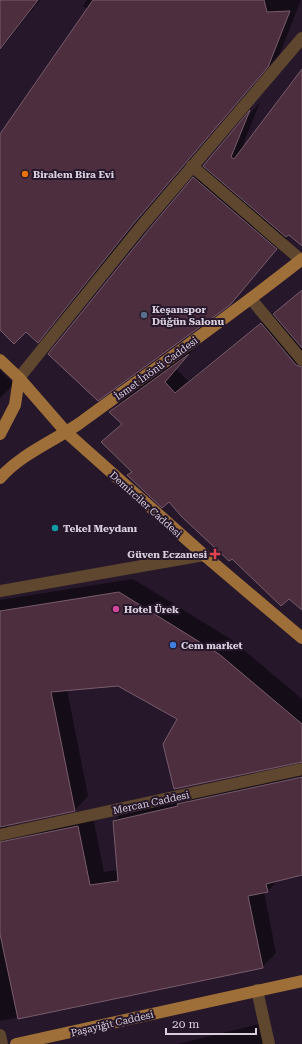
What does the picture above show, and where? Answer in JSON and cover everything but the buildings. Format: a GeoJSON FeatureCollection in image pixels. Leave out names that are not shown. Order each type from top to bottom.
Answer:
{"type":"FeatureCollection","features":[{"type":"Feature","properties":{"kind":"main road","name":"İsmet İnönü Caddesi"},"geometry":{"type":"LineString","coordinates":[[0,478],[5,472],[26,456],[66,432],[251,299],[302,259]]}},
{"type":"Feature","properties":{"kind":"main road","name":"Demirciler Caddesi"},"geometry":{"type":"LineString","coordinates":[[0,360],[19,378],[66,432],[204,555],[302,638]]}},
{"type":"Feature","properties":{"kind":"main road"},"geometry":{"type":"LineString","coordinates":[[0,434],[15,405],[19,378]]}},
{"type":"Feature","properties":{"kind":"main road","name":"Paşayiğit Caddesi"},"geometry":{"type":"LineString","coordinates":[[16,1044],[302,980]]}},
{"type":"Feature","properties":{"kind":"street"},"geometry":{"type":"LineString","coordinates":[[19,378],[135,234],[302,38]]}},
{"type":"Feature","properties":{"kind":"street"},"geometry":{"type":"LineString","coordinates":[[192,166],[302,259]]}},
{"type":"Feature","properties":{"kind":"street"},"geometry":{"type":"LineString","coordinates":[[251,299],[302,360]]}},
{"type":"Feature","properties":{"kind":"street"},"geometry":{"type":"LineString","coordinates":[[0,591],[204,555]]}},
{"type":"Feature","properties":{"kind":"street","name":"Mercan Caddesi"},"geometry":{"type":"LineString","coordinates":[[0,835],[302,769]]}},
{"type":"Feature","properties":{"kind":"street"},"geometry":{"type":"LineString","coordinates":[[257,990],[268,1044]]}},
{"type":"Feature","properties":{"kind":"street"},"geometry":{"type":"LineString","coordinates":[[0,1035],[2,1044]]}},
{"type":"Feature","properties":{"kind":"place","name":"Biralem Bira Evi"},"geometry":{"type":"Point","coordinates":[25,174]}},
{"type":"Feature","properties":{"kind":"place","name":"Keşanspor Düğün Salonu"},"geometry":{"type":"Point","coordinates":[144,315]}},
{"type":"Feature","properties":{"kind":"place","name":"Tekel Meydanı"},"geometry":{"type":"Point","coordinates":[55,528]}},
{"type":"Feature","properties":{"kind":"place","name":"Güven Eczanesi"},"geometry":{"type":"Point","coordinates":[215,554]}},
{"type":"Feature","properties":{"kind":"place","name":"Hotel Ürek"},"geometry":{"type":"Point","coordinates":[116,609]}},
{"type":"Feature","properties":{"kind":"place","name":"Cem market"},"geometry":{"type":"Point","coordinates":[173,645]}}]}
